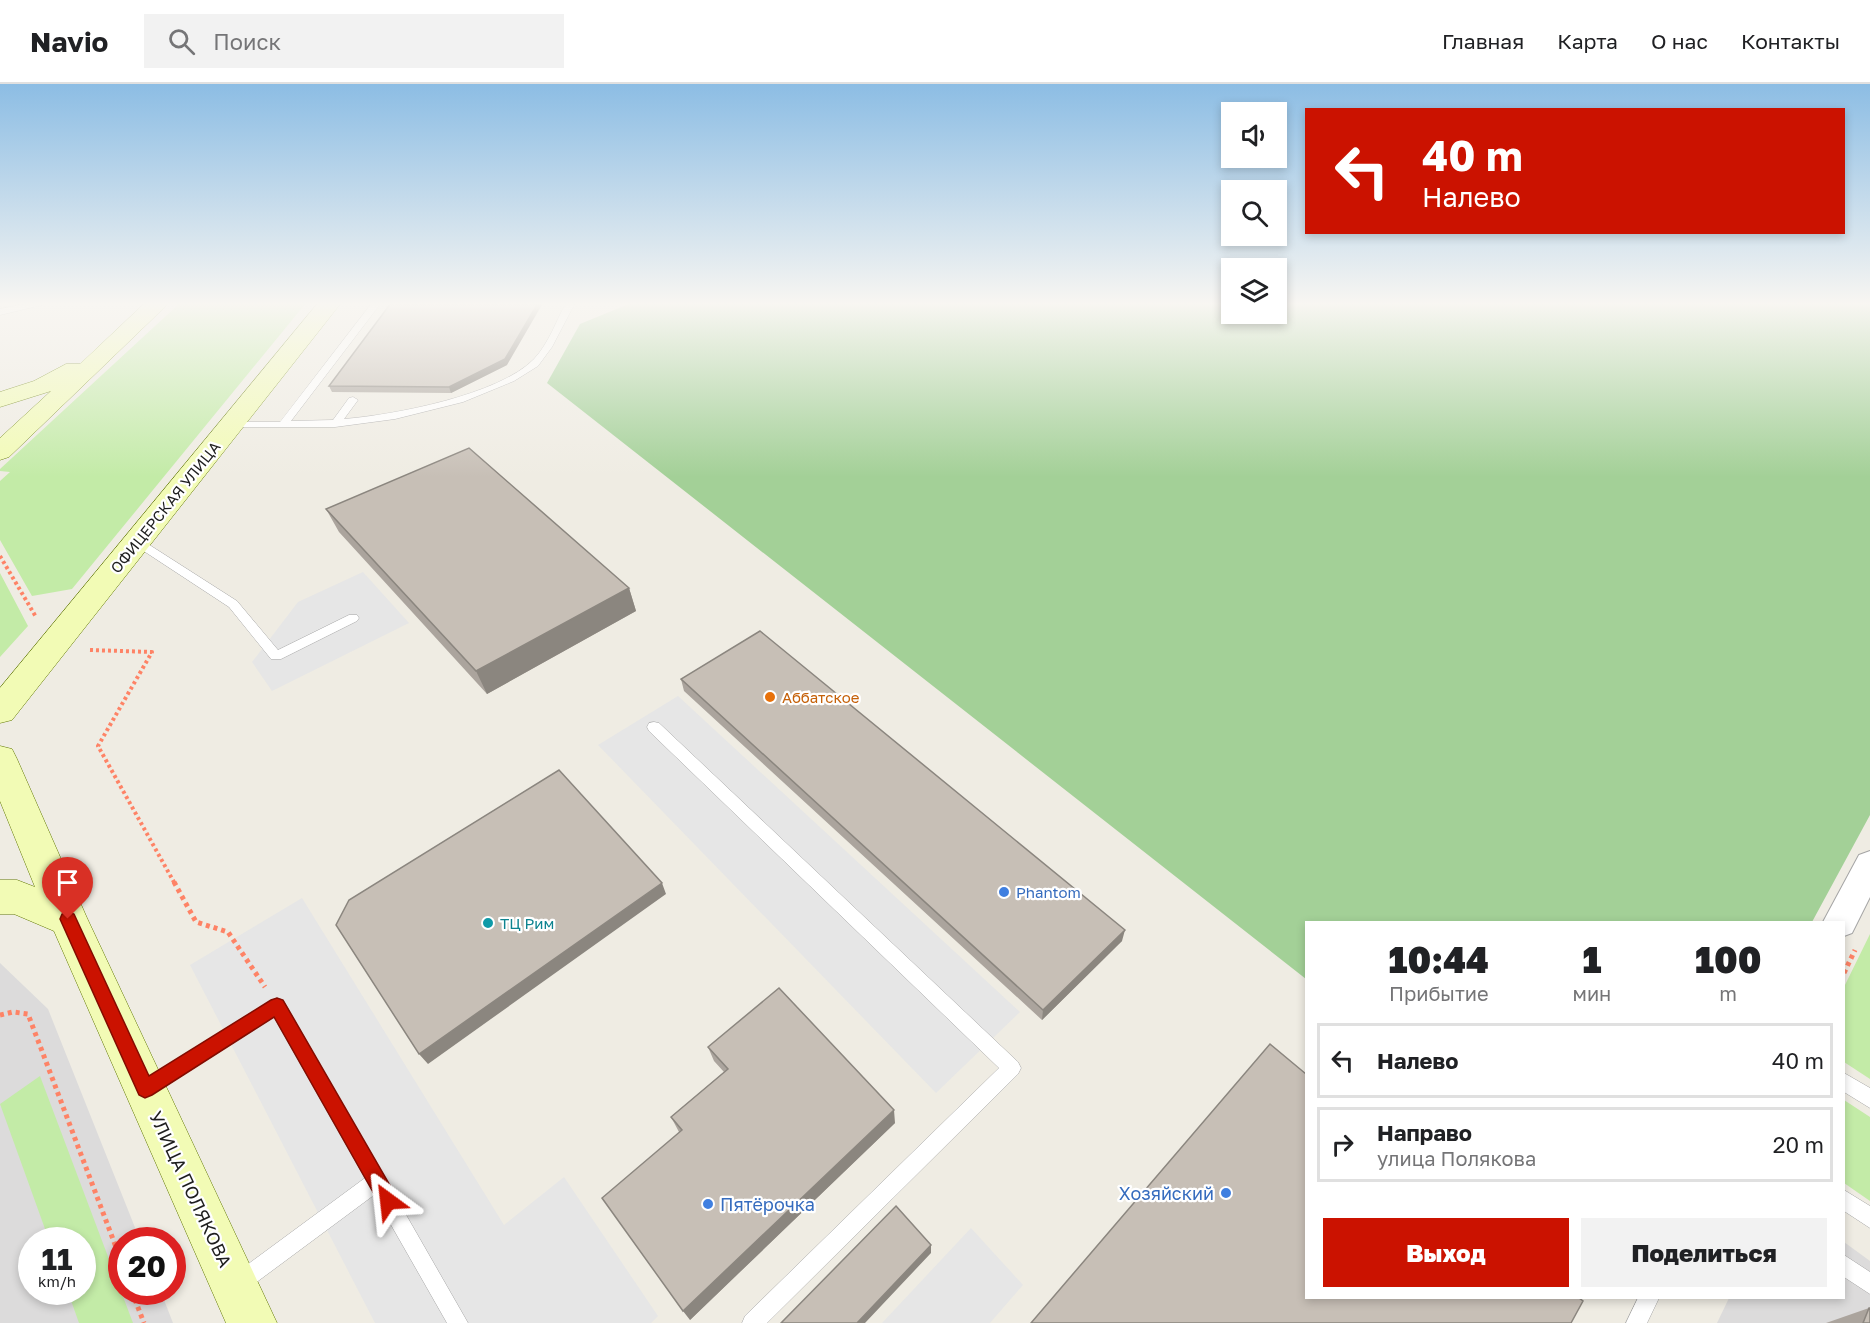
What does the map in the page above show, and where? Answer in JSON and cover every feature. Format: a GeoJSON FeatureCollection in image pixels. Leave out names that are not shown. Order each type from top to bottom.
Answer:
{"type":"FeatureCollection","features":[{"type":"Feature","properties":{"kind":"main road"},"geometry":{"type":"LineString","coordinates":[[0,400],[42,386],[90,361]]}},
{"type":"Feature","properties":{"kind":"main road"},"geometry":{"type":"LineString","coordinates":[[0,452],[98,361]]}},
{"type":"Feature","properties":{"kind":"main road","name":"ОФИЦЕРСКАЯ УЛИЦА"},"geometry":{"type":"LineString","coordinates":[[0,711],[282,361]]}},
{"type":"Feature","properties":{"kind":"main road","name":"УЛИЦА ПОЛЯКОВА"},"geometry":{"type":"LineString","coordinates":[[0,759],[68,919],[244,1305]]}},
{"type":"Feature","properties":{"kind":"main road"},"geometry":{"type":"LineString","coordinates":[[0,897],[17,897],[68,919]]}},
{"type":"Feature","properties":{"kind":"street"},"geometry":{"type":"LineString","coordinates":[[1841,921],[1870,865]]}},
{"type":"Feature","properties":{"kind":"lane"},"geometry":{"type":"LineString","coordinates":[[283,425],[332,361]]}},
{"type":"Feature","properties":{"kind":"lane"},"geometry":{"type":"LineString","coordinates":[[231,425],[335,424],[387,419],[474,395],[509,380],[538,361]]}},
{"type":"Feature","properties":{"kind":"lane"},"geometry":{"type":"LineString","coordinates":[[335,424],[353,400]]}},
{"type":"Feature","properties":{"kind":"lane"},"geometry":{"type":"LineString","coordinates":[[137,540],[233,604],[276,656],[353,618]]}},
{"type":"Feature","properties":{"kind":"lane"},"geometry":{"type":"LineString","coordinates":[[654,727],[1012,1068],[752,1323]]}},
{"type":"Feature","properties":{"kind":"lane"},"geometry":{"type":"LineString","coordinates":[[145,1089],[277,1006],[458,1323]]}},
{"type":"Feature","properties":{"kind":"lane"},"geometry":{"type":"LineString","coordinates":[[1845,1083],[1870,1099]]}},
{"type":"Feature","properties":{"kind":"lane"},"geometry":{"type":"LineString","coordinates":[[244,1305],[377,1181]]}},
{"type":"Feature","properties":{"kind":"lane"},"geometry":{"type":"LineString","coordinates":[[1845,1201],[1870,1218]]}},
{"type":"Feature","properties":{"kind":"lane"},"geometry":{"type":"LineString","coordinates":[[1845,1266],[1870,1284]]}},
{"type":"Feature","properties":{"kind":"lane"},"geometry":{"type":"LineString","coordinates":[[1636,1323],[1648,1299]]}},
{"type":"Feature","properties":{"kind":"path"},"geometry":{"type":"LineString","coordinates":[[152,652],[98,746],[196,922],[228,932],[277,1006]]}},
{"type":"Feature","properties":{"kind":"path"},"geometry":{"type":"LineString","coordinates":[[0,1015],[13,1012],[28,1014],[108,1227]]}},
{"type":"Feature","properties":{"kind":"path"},"geometry":{"type":"LineString","coordinates":[[137,1305],[144,1323]]}},
{"type":"Feature","properties":{"kind":"shaded area"},"geometry":{"type":"Polygon","coordinates":[[[363,572],[409,623],[272,691],[252,662],[298,602],[363,572]]]}},
{"type":"Feature","properties":{"kind":"shaded area"},"geometry":{"type":"Polygon","coordinates":[[[678,696],[1020,1012],[936,1093],[598,745],[678,696]]]}},
{"type":"Feature","properties":{"kind":"shaded area"},"geometry":{"type":"Polygon","coordinates":[[[302,898],[504,1225],[564,1177],[658,1316],[651,1323],[375,1323],[190,965],[302,898]]]}},
{"type":"Feature","properties":{"kind":"shaded area"},"geometry":{"type":"Polygon","coordinates":[[[0,963],[48,1009],[135,1227],[108,1227],[108,1305],[166,1305],[173,1323],[0,1323],[0,963]]]}},
{"type":"Feature","properties":{"kind":"shaded area"},"geometry":{"type":"Polygon","coordinates":[[[971,1228],[1023,1285],[990,1323],[882,1323],[971,1228]]]}},
{"type":"Feature","properties":{"kind":"shaded area"},"geometry":{"type":"Polygon","coordinates":[[[1845,1243],[1870,1261],[1870,1323],[1717,1323],[1729,1299],[1845,1299],[1845,1243]]]}},
{"type":"Feature","properties":{"kind":"green space"},"geometry":{"type":"Polygon","coordinates":[[[117,361],[259,361],[72,589],[32,596],[0,540],[0,481],[10,472],[0,471],[117,361]]]}},
{"type":"Feature","properties":{"kind":"green space"},"geometry":{"type":"Polygon","coordinates":[[[559,361],[1870,361],[1870,815],[1813,921],[1305,921],[1305,978],[547,383],[559,361]]]}},
{"type":"Feature","properties":{"kind":"green space"},"geometry":{"type":"Polygon","coordinates":[[[0,573],[28,626],[0,657],[0,573]]]}},
{"type":"Feature","properties":{"kind":"green space"},"geometry":{"type":"Polygon","coordinates":[[[1870,934],[1870,1079],[1845,1063],[1845,985],[1870,934]]]}},
{"type":"Feature","properties":{"kind":"green space"},"geometry":{"type":"Polygon","coordinates":[[[40,1076],[108,1257],[108,1305],[126,1305],[133,1323],[79,1323],[73,1305],[96,1305],[96,1227],[44,1227],[0,1104],[40,1076]]]}},
{"type":"Feature","properties":{"kind":"green space"},"geometry":{"type":"Polygon","coordinates":[[[1845,1101],[1870,1117],[1870,1201],[1845,1184],[1845,1101]]]}},
{"type":"Feature","properties":{"kind":"building"},"geometry":{"type":"Polygon","coordinates":[[[348,361],[501,361],[449,387],[329,386],[348,361]]]}},
{"type":"Feature","properties":{"kind":"building"},"geometry":{"type":"Polygon","coordinates":[[[469,448],[629,588],[476,671],[326,509],[469,448]]]}},
{"type":"Feature","properties":{"kind":"building"},"geometry":{"type":"Polygon","coordinates":[[[760,631],[1125,930],[1043,1010],[681,679],[760,631]]]}},
{"type":"Feature","properties":{"kind":"building","name":"ТЦ Рим"},"geometry":{"type":"Polygon","coordinates":[[[559,770],[662,883],[419,1054],[336,925],[349,900],[559,770]]]}},
{"type":"Feature","properties":{"kind":"building"},"geometry":{"type":"Polygon","coordinates":[[[779,988],[894,1110],[683,1311],[602,1198],[682,1130],[671,1117],[728,1069],[708,1047],[779,988]]]}},
{"type":"Feature","properties":{"kind":"building","name":"Хозяйский"},"geometry":{"type":"Polygon","coordinates":[[[1270,1044],[1305,1073],[1305,1299],[1580,1299],[1583,1301],[1571,1323],[1031,1323],[1270,1044]]]}},
{"type":"Feature","properties":{"kind":"building"},"geometry":{"type":"Polygon","coordinates":[[[896,1206],[931,1245],[857,1323],[781,1323],[896,1206]]]}},
{"type":"Feature","properties":{"kind":"building"},"geometry":{"type":"Polygon","coordinates":[[[1869,1308],[1870,1323],[1863,1323],[1869,1308]]]}},
{"type":"Feature","properties":{"kind":"place","name":"Аббатское"},"geometry":{"type":"Point","coordinates":[770,697]}},
{"type":"Feature","properties":{"kind":"place","name":"Phantom"},"geometry":{"type":"Point","coordinates":[1004,892]}},
{"type":"Feature","properties":{"kind":"place","name":"ТЦ Рим"},"geometry":{"type":"Point","coordinates":[488,923]}},
{"type":"Feature","properties":{"kind":"place","name":"Хозяйский"},"geometry":{"type":"Point","coordinates":[1226,1193]}},
{"type":"Feature","properties":{"kind":"place","name":"Пятёрочка"},"geometry":{"type":"Point","coordinates":[708,1204]}},
{"type":"Feature","properties":{"kind":"route"},"geometry":{"type":"LineString","coordinates":[[68,919],[145,1089],[277,1006],[388,1201]]}}]}
